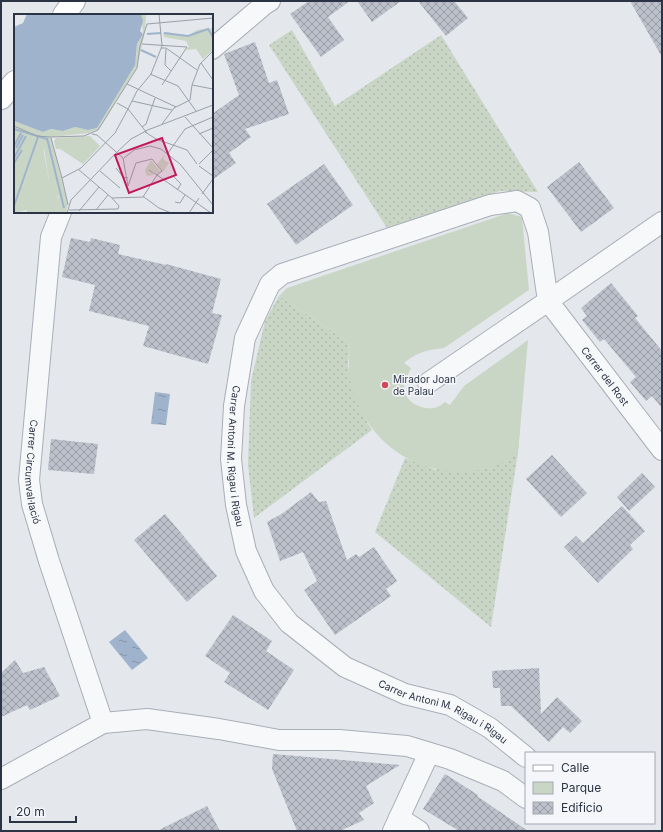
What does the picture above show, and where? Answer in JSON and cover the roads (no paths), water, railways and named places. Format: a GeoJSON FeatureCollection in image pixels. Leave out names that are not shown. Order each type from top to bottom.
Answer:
{"type":"FeatureCollection","features":[{"type":"Feature","properties":{"kind":"main road"},"geometry":{"type":"LineString","coordinates":[[65,14],[74,1]]}},
{"type":"Feature","properties":{"kind":"main road"},"geometry":{"type":"LineString","coordinates":[[1,98],[14,83]]}},
{"type":"Feature","properties":{"kind":"street"},"geometry":{"type":"LineString","coordinates":[[213,48],[265,2]]}},
{"type":"Feature","properties":{"kind":"street","name":"Carrer Antoni M. Rigau i Rigau"},"geometry":{"type":"LineString","coordinates":[[525,756],[490,728],[450,705],[405,694],[345,667],[289,623],[264,591],[246,551],[236,504],[231,460],[234,406],[245,338],[270,284],[282,274],[490,205],[517,201],[530,208],[538,232],[548,301]]}},
{"type":"Feature","properties":{"kind":"street","name":"Carrer Circumval·lació"},"geometry":{"type":"LineString","coordinates":[[61,213],[51,237],[29,480],[32,504],[47,554],[103,723]]}},
{"type":"Feature","properties":{"kind":"street"},"geometry":{"type":"LineString","coordinates":[[428,383],[662,222]]}},
{"type":"Feature","properties":{"kind":"street","name":"Carrer del Rost"},"geometry":{"type":"LineString","coordinates":[[548,301],[662,450]]}},
{"type":"Feature","properties":{"kind":"street"},"geometry":{"type":"LineString","coordinates":[[1,779],[103,723],[147,719],[279,740],[339,740],[407,746],[450,759],[503,781],[525,797]]}},
{"type":"Feature","properties":{"kind":"street"},"geometry":{"type":"LineString","coordinates":[[419,831],[396,824],[429,753]]}},
{"type":"Feature","properties":{"kind":"water"},"geometry":{"type":"Polygon","coordinates":[[[155,392],[170,394],[166,425],[151,424],[155,392]]]}},
{"type":"Feature","properties":{"kind":"water"},"geometry":{"type":"Polygon","coordinates":[[[125,630],[148,658],[132,670],[109,642],[125,630]]]}},
{"type":"Feature","properties":{"kind":"place","name":"Mirador Joan de Palau"},"geometry":{"type":"Point","coordinates":[385,385]}}]}
